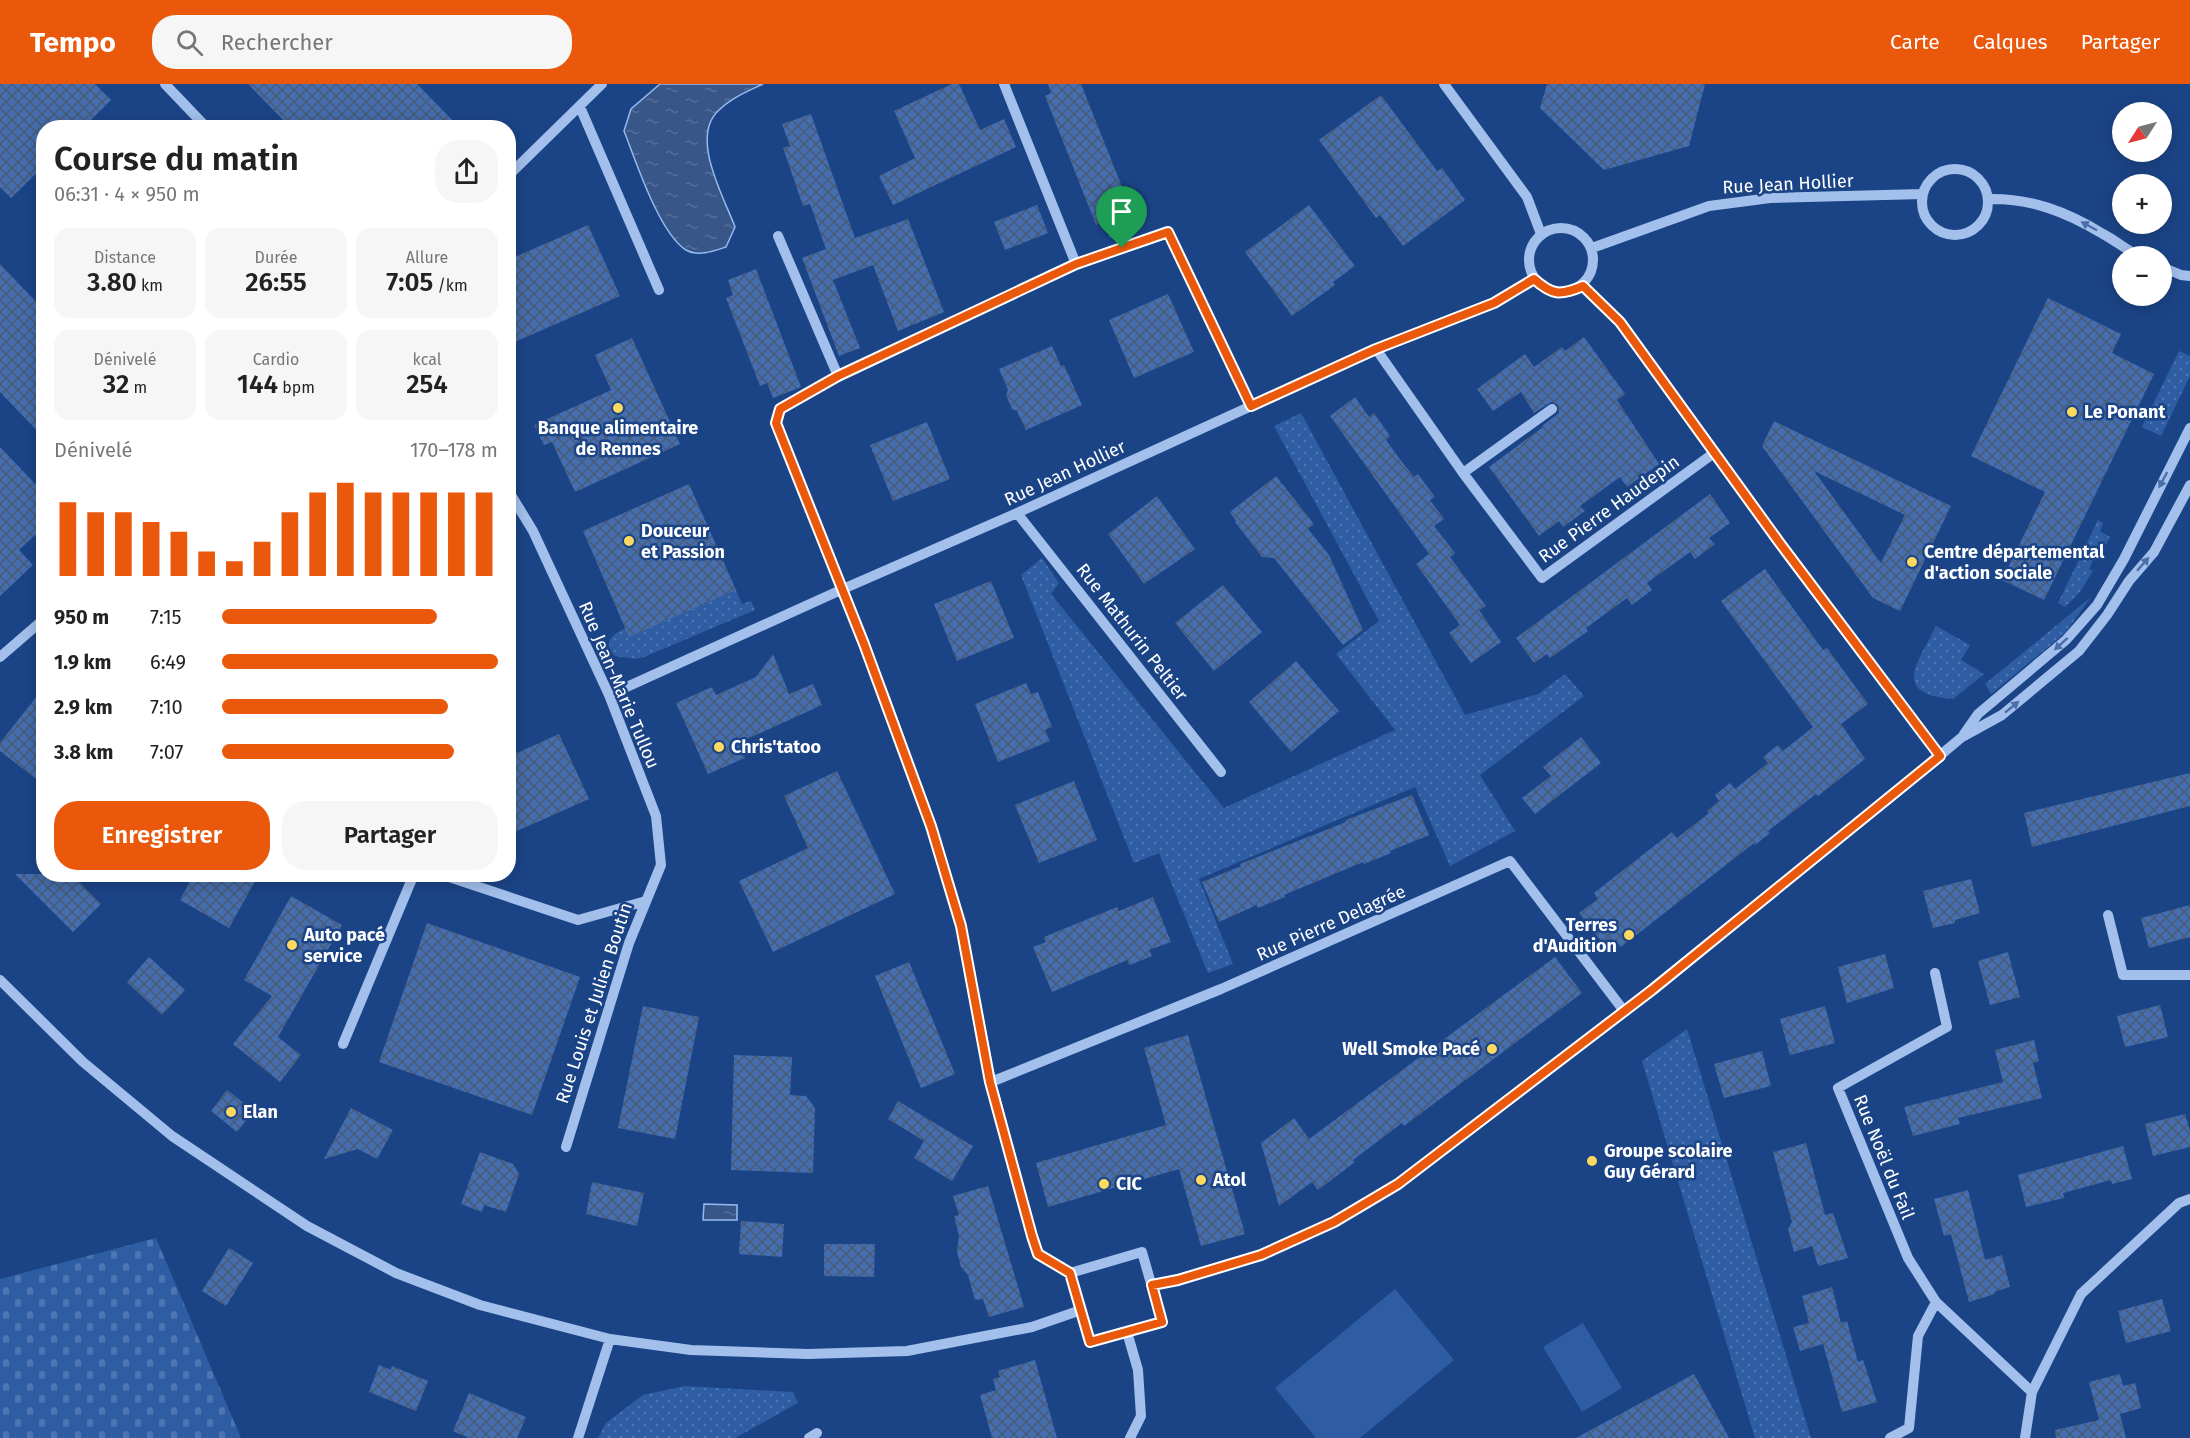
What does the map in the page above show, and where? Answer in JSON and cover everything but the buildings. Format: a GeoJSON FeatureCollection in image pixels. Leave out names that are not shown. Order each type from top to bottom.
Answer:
{"type":"FeatureCollection","features":[{"type":"Feature","properties":{"kind":"street"},"geometry":{"type":"LineString","coordinates":[[165,84],[199,120]]}},
{"type":"Feature","properties":{"kind":"street"},"geometry":{"type":"LineString","coordinates":[[516,169],[602,84]]}},
{"type":"Feature","properties":{"kind":"street"},"geometry":{"type":"LineString","coordinates":[[1004,84],[1076,264]]}},
{"type":"Feature","properties":{"kind":"street"},"geometry":{"type":"LineString","coordinates":[[1444,84],[1527,197],[1541,234]]}},
{"type":"Feature","properties":{"kind":"street"},"geometry":{"type":"LineString","coordinates":[[580,107],[659,290]]}},
{"type":"Feature","properties":{"kind":"street"},"geometry":{"type":"LineString","coordinates":[[1958,168],[1972,173],[1983,184],[1988,199],[1987,212],[1980,224],[1969,233],[1951,235],[1934,228],[1923,212],[1923,194],[1930,180],[1942,171],[1958,168]]}},
{"type":"Feature","properties":{"kind":"street","name":"Rue Jean Hollier"},"geometry":{"type":"LineString","coordinates":[[1592,248],[1709,206],[1770,198],[1923,194]]}},
{"type":"Feature","properties":{"kind":"street"},"geometry":{"type":"LineString","coordinates":[[1988,199],[2013,199],[2064,213],[2123,246]]}},
{"type":"Feature","properties":{"kind":"street"},"geometry":{"type":"LineString","coordinates":[[1555,228],[1570,228],[1583,236],[1592,248],[1593,268],[1583,286],[1566,293],[1548,291],[1534,279],[1528,263],[1531,247],[1541,234],[1555,228]]}},
{"type":"Feature","properties":{"kind":"street"},"geometry":{"type":"LineString","coordinates":[[1070,1273],[1142,1252],[1162,1322],[1090,1342],[1070,1273],[1038,1254],[990,1082],[961,926],[931,826],[843,589],[776,423],[780,409],[838,376],[1076,264],[1168,232],[1251,406]]}},
{"type":"Feature","properties":{"kind":"street"},"geometry":{"type":"LineString","coordinates":[[778,236],[838,376]]}},
{"type":"Feature","properties":{"kind":"street"},"geometry":{"type":"LineString","coordinates":[[2172,271],[2190,276]]}},
{"type":"Feature","properties":{"kind":"street","name":"Rue Jean Hollier"},"geometry":{"type":"LineString","coordinates":[[609,695],[1017,513],[1376,349],[1494,303],[1534,279]]}},
{"type":"Feature","properties":{"kind":"street"},"geometry":{"type":"LineString","coordinates":[[1583,286],[1620,322],[1903,710],[1940,756]]}},
{"type":"Feature","properties":{"kind":"street","name":"Rue Pierre Haudepin"},"geometry":{"type":"LineString","coordinates":[[1376,349],[1463,473],[1542,578],[1714,453]]}},
{"type":"Feature","properties":{"kind":"street"},"geometry":{"type":"LineString","coordinates":[[1463,473],[1552,408]]}},
{"type":"Feature","properties":{"kind":"street"},"geometry":{"type":"LineString","coordinates":[[1962,737],[1978,714],[2066,640],[2097,604],[2124,559],[2190,428]]}},
{"type":"Feature","properties":{"kind":"street"},"geometry":{"type":"LineString","coordinates":[[1152,1285],[1178,1280],[1261,1255],[1334,1222],[1398,1184],[1624,1011],[1962,737],[2002,715],[2079,651],[2107,615],[2129,581],[2154,552],[2190,485]]}},
{"type":"Feature","properties":{"kind":"street","name":"Rue Jean-Marie Tullou"},"geometry":{"type":"LineString","coordinates":[[516,503],[533,531],[609,695],[656,816],[661,865],[646,901]]}},
{"type":"Feature","properties":{"kind":"street","name":"Rue Mathurin Peltier"},"geometry":{"type":"LineString","coordinates":[[1017,513],[1221,772]]}},
{"type":"Feature","properties":{"kind":"street"},"geometry":{"type":"LineString","coordinates":[[0,657],[36,626]]}},
{"type":"Feature","properties":{"kind":"street","name":"Rue Pierre Delagrée"},"geometry":{"type":"LineString","coordinates":[[990,1082],[1232,984],[1510,861],[1624,1011]]}},
{"type":"Feature","properties":{"kind":"street"},"geometry":{"type":"LineString","coordinates":[[343,1044],[411,882]]}},
{"type":"Feature","properties":{"kind":"street","name":"Rue Louis et Julien Boutin"},"geometry":{"type":"LineString","coordinates":[[464,882],[578,920],[646,901]]}},
{"type":"Feature","properties":{"kind":"street","name":"Rue Louis et Julien Boutin"},"geometry":{"type":"LineString","coordinates":[[566,1147],[629,943],[646,901]]}},
{"type":"Feature","properties":{"kind":"street"},"geometry":{"type":"LineString","coordinates":[[2108,915],[2123,975],[2190,975]]}},
{"type":"Feature","properties":{"kind":"street","name":"Rue Noël du Fail"},"geometry":{"type":"LineString","coordinates":[[1935,973],[1947,1027],[1838,1088],[1908,1258],[1936,1302],[2032,1392]]}},
{"type":"Feature","properties":{"kind":"street"},"geometry":{"type":"LineString","coordinates":[[0,980],[83,1062],[172,1136],[307,1226],[396,1273],[480,1305],[610,1338],[691,1350],[807,1354],[907,1351],[1032,1328],[1081,1310]]}},
{"type":"Feature","properties":{"kind":"street"},"geometry":{"type":"LineString","coordinates":[[2025,1438],[2032,1392],[2081,1294],[2179,1203],[2190,1199]]}},
{"type":"Feature","properties":{"kind":"street"},"geometry":{"type":"LineString","coordinates":[[1890,1438],[1909,1428],[1918,1336],[1936,1302]]}},
{"type":"Feature","properties":{"kind":"street"},"geometry":{"type":"LineString","coordinates":[[1126,1332],[1138,1370],[1141,1416],[1130,1438]]}},
{"type":"Feature","properties":{"kind":"street"},"geometry":{"type":"LineString","coordinates":[[578,1438],[610,1338]]}},
{"type":"Feature","properties":{"kind":"green space"},"geometry":{"type":"Polygon","coordinates":[[[2179,351],[2190,356],[2190,376],[2161,436],[2142,427],[2179,351]]]}},
{"type":"Feature","properties":{"kind":"green space"},"geometry":{"type":"Polygon","coordinates":[[[1301,413],[1465,715],[1538,694],[1565,674],[1584,696],[1480,775],[1515,831],[1450,866],[1415,787],[1199,879],[1233,964],[1208,973],[1159,853],[1134,863],[1021,575],[1042,558],[1059,583],[1051,594],[1224,808],[1395,730],[1336,654],[1379,621],[1274,426],[1301,413]]]}},
{"type":"Feature","properties":{"kind":"green space"},"geometry":{"type":"Polygon","coordinates":[[[2098,520],[2103,523],[2100,531],[2110,537],[2098,560],[2094,558],[2089,569],[2093,571],[2079,593],[2065,607],[2058,603],[2098,520]]]}},
{"type":"Feature","properties":{"kind":"green space"},"geometry":{"type":"Polygon","coordinates":[[[736,590],[742,604],[751,601],[755,610],[644,657],[636,659],[615,656],[609,647],[610,639],[621,630],[626,628],[630,636],[736,590]]]}},
{"type":"Feature","properties":{"kind":"green space"},"geometry":{"type":"Polygon","coordinates":[[[2091,597],[2065,633],[1991,694],[1985,684],[2091,597]]]}},
{"type":"Feature","properties":{"kind":"green space"},"geometry":{"type":"Polygon","coordinates":[[[1936,626],[1970,645],[1961,660],[1984,674],[1953,699],[1933,696],[1921,691],[1915,683],[1914,674],[1917,664],[1936,626]]]}},
{"type":"Feature","properties":{"kind":"green space"},"geometry":{"type":"Polygon","coordinates":[[[1687,1029],[1811,1438],[1755,1438],[1642,1061],[1687,1029]]]}},
{"type":"Feature","properties":{"kind":"green space"},"geometry":{"type":"Polygon","coordinates":[[[156,1238],[241,1438],[0,1438],[0,1279],[156,1238]]]}},
{"type":"Feature","properties":{"kind":"green space"},"geometry":{"type":"Polygon","coordinates":[[[1395,1289],[1454,1360],[1360,1438],[1316,1438],[1275,1388],[1395,1289]]]}},
{"type":"Feature","properties":{"kind":"green space"},"geometry":{"type":"Polygon","coordinates":[[[1583,1323],[1622,1388],[1582,1412],[1543,1347],[1583,1323]]]}},
{"type":"Feature","properties":{"kind":"green space"},"geometry":{"type":"Polygon","coordinates":[[[685,1386],[793,1392],[798,1403],[735,1438],[598,1438],[606,1423],[643,1395],[685,1386]]]}},
{"type":"Feature","properties":{"kind":"water"},"geometry":{"type":"Polygon","coordinates":[[[660,84],[763,84],[734,98],[719,110],[711,122],[707,135],[708,151],[717,184],[735,227],[726,247],[701,253],[686,250],[667,228],[642,177],[624,131],[631,109],[660,84]]]}},
{"type":"Feature","properties":{"kind":"water"},"geometry":{"type":"Polygon","coordinates":[[[704,1204],[737,1205],[737,1220],[703,1220],[704,1204]]]}},
{"type":"Feature","properties":{"kind":"place","name":"Banque alimentaire de Rennes"},"geometry":{"type":"Point","coordinates":[618,408]}},
{"type":"Feature","properties":{"kind":"place","name":"Le Ponant"},"geometry":{"type":"Point","coordinates":[2072,412]}},
{"type":"Feature","properties":{"kind":"place","name":"Douceur et Passion"},"geometry":{"type":"Point","coordinates":[629,541]}},
{"type":"Feature","properties":{"kind":"place","name":"Centre départemental d'action sociale"},"geometry":{"type":"Point","coordinates":[1912,562]}},
{"type":"Feature","properties":{"kind":"place","name":"Chris'tatoo"},"geometry":{"type":"Point","coordinates":[719,747]}},
{"type":"Feature","properties":{"kind":"place","name":"Terres d'Audition"},"geometry":{"type":"Point","coordinates":[1629,935]}},
{"type":"Feature","properties":{"kind":"place","name":"Auto pacé service"},"geometry":{"type":"Point","coordinates":[292,945]}},
{"type":"Feature","properties":{"kind":"place","name":"Well Smoke Pacé"},"geometry":{"type":"Point","coordinates":[1492,1049]}},
{"type":"Feature","properties":{"kind":"place","name":"Elan"},"geometry":{"type":"Point","coordinates":[231,1112]}},
{"type":"Feature","properties":{"kind":"place","name":"Groupe scolaire Guy Gérard"},"geometry":{"type":"Point","coordinates":[1592,1161]}},
{"type":"Feature","properties":{"kind":"place","name":"Atol"},"geometry":{"type":"Point","coordinates":[1201,1180]}},
{"type":"Feature","properties":{"kind":"place","name":"CIC"},"geometry":{"type":"Point","coordinates":[1104,1184]}},
{"type":"Feature","properties":{"kind":"route"},"geometry":{"type":"LineString","coordinates":[[1168,232],[1251,406],[1376,349],[1494,303],[1534,279],[1548,291],[1566,293],[1583,286],[1620,322],[1779,542],[1930,746],[1940,756],[1652,990],[1398,1184],[1334,1222],[1261,1255],[1178,1280],[1152,1285],[1162,1322],[1090,1342],[1070,1273],[1038,1254],[990,1082],[961,926],[931,826],[885,698],[776,423],[780,409],[838,376],[1076,264],[1122,248],[1168,232]]}}]}
